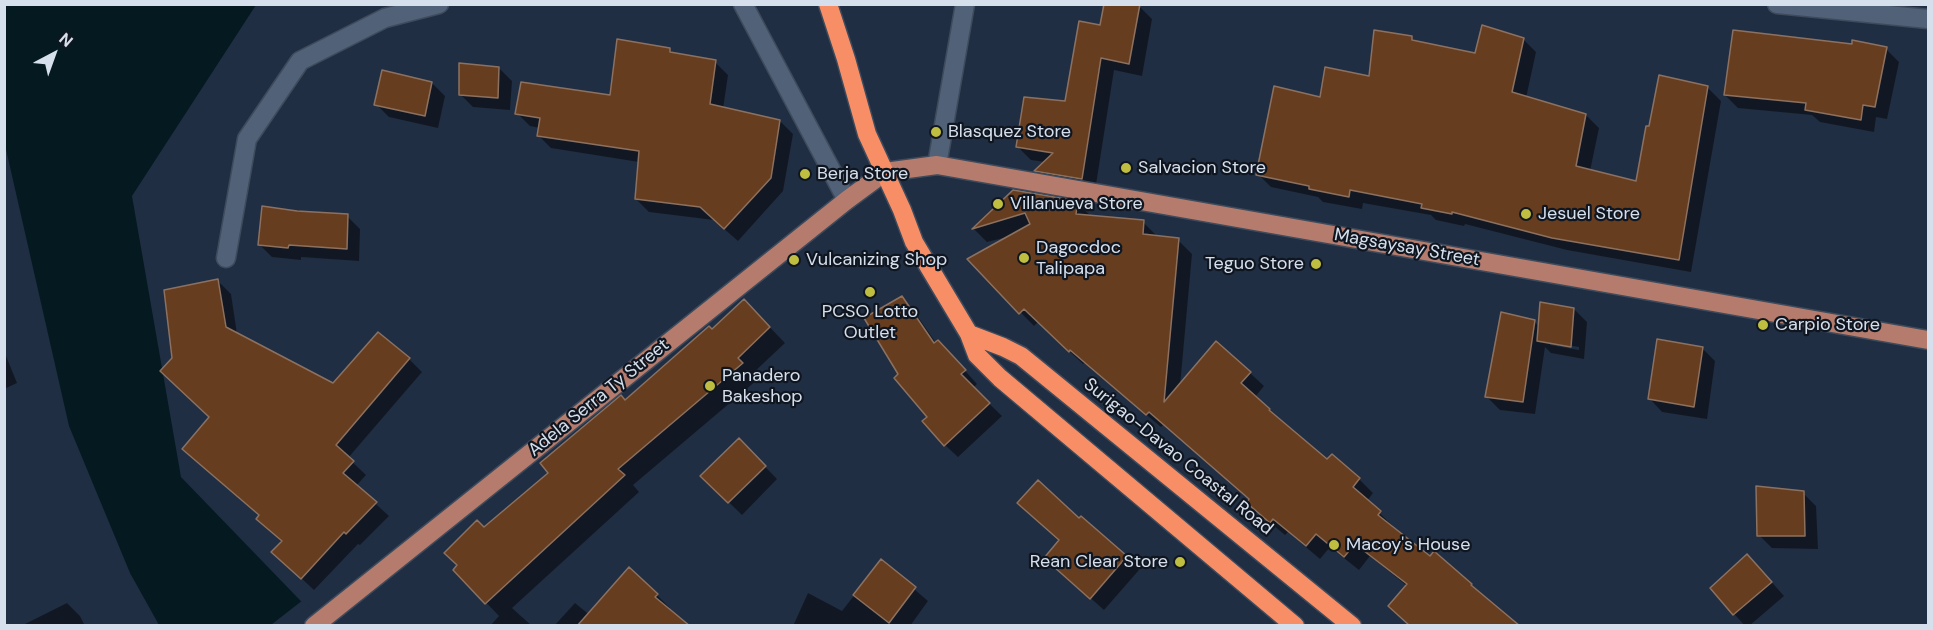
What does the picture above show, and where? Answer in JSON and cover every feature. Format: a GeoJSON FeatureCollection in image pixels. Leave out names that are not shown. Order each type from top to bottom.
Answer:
{"type":"FeatureCollection","features":[{"type":"Feature","properties":{"kind":"highway"},"geometry":{"type":"LineString","coordinates":[[828,4],[867,134],[914,242],[969,334],[977,355],[1000,378],[1295,626]]}},
{"type":"Feature","properties":{"kind":"highway","name":"Surigao-Davao Coastal Road"},"geometry":{"type":"LineString","coordinates":[[969,334],[1003,347],[1021,357],[1352,626]]}},
{"type":"Feature","properties":{"kind":"main road","name":"Magsaysay Street"},"geometry":{"type":"LineString","coordinates":[[885,172],[937,165],[1929,340]]}},
{"type":"Feature","properties":{"kind":"main road","name":"Adela Serra Ty Street"},"geometry":{"type":"LineString","coordinates":[[314,626],[885,172]]}},
{"type":"Feature","properties":{"kind":"street"},"geometry":{"type":"LineString","coordinates":[[226,258],[247,138],[300,61],[385,18],[439,4]]}},
{"type":"Feature","properties":{"kind":"street"},"geometry":{"type":"LineString","coordinates":[[743,4],[847,200]]}},
{"type":"Feature","properties":{"kind":"street"},"geometry":{"type":"LineString","coordinates":[[937,165],[965,4]]}},
{"type":"Feature","properties":{"kind":"street"},"geometry":{"type":"LineString","coordinates":[[1777,4],[1929,19]]}},
{"type":"Feature","properties":{"kind":"water"},"geometry":{"type":"Polygon","coordinates":[[[4,5],[256,5],[132,196],[181,477],[324,625],[159,625],[130,573],[69,426],[5,145],[4,5]]]}},
{"type":"Feature","properties":{"kind":"pier"},"geometry":{"type":"Polygon","coordinates":[[[303,600],[327,626],[271,625],[303,600]]]}},
{"type":"Feature","properties":{"kind":"building"},"geometry":{"type":"Polygon","coordinates":[[[1104,4],[1140,4],[1129,64],[1101,58],[1082,179],[1034,171],[1053,153],[1016,147],[1024,97],[1065,101],[1079,21],[1100,25],[1104,4]]]}},
{"type":"Feature","properties":{"kind":"building"},"geometry":{"type":"Polygon","coordinates":[[[1482,25],[1524,38],[1512,92],[1586,114],[1576,166],[1636,181],[1646,126],[1649,126],[1659,75],[1708,86],[1679,260],[1552,238],[1452,212],[1452,214],[1421,208],[1422,204],[1350,190],[1349,197],[1256,175],[1274,86],[1320,97],[1325,67],[1369,76],[1374,30],[1412,36],[1412,40],[1475,53],[1482,25]]]}},
{"type":"Feature","properties":{"kind":"building"},"geometry":{"type":"Polygon","coordinates":[[[1733,30],[1852,44],[1852,40],[1887,47],[1875,107],[1863,105],[1861,120],[1805,110],[1806,103],[1724,95],[1733,30]]]}},
{"type":"Feature","properties":{"kind":"building"},"geometry":{"type":"Polygon","coordinates":[[[617,39],[670,48],[670,52],[716,60],[710,104],[780,120],[771,178],[724,229],[700,207],[635,199],[639,151],[537,136],[540,118],[515,114],[521,82],[610,95],[617,39]]]}},
{"type":"Feature","properties":{"kind":"building"},"geometry":{"type":"Polygon","coordinates":[[[459,63],[499,67],[498,98],[459,95],[459,63]]]}},
{"type":"Feature","properties":{"kind":"building"},"geometry":{"type":"Polygon","coordinates":[[[382,70],[432,82],[425,116],[374,105],[382,70]]]}},
{"type":"Feature","properties":{"kind":"building"},"geometry":{"type":"Polygon","coordinates":[[[1013,190],[1078,201],[1076,214],[1144,220],[1143,234],[1179,238],[1164,402],[1216,341],[1251,372],[1241,383],[1269,410],[1327,459],[1332,454],[1360,478],[1353,487],[1381,511],[1378,515],[1430,556],[1434,551],[1520,626],[1410,626],[1388,606],[1407,584],[1355,544],[1344,557],[1316,534],[1306,546],[1273,519],[1270,523],[1247,503],[1249,499],[1149,412],[1146,415],[1070,350],[1069,352],[1024,309],[1019,314],[967,259],[1030,224],[1025,213],[972,229],[1013,190]]]}},
{"type":"Feature","properties":{"kind":"building"},"geometry":{"type":"Polygon","coordinates":[[[262,206],[348,214],[347,249],[258,245],[262,206]]]}},
{"type":"Feature","properties":{"kind":"building"},"geometry":{"type":"Polygon","coordinates":[[[218,279],[226,327],[333,383],[378,332],[410,358],[336,445],[354,461],[343,473],[377,502],[346,534],[344,532],[301,579],[271,552],[282,541],[256,519],[259,515],[182,449],[209,417],[160,371],[172,358],[164,290],[218,279]]]}},
{"type":"Feature","properties":{"kind":"building"},"geometry":{"type":"Polygon","coordinates":[[[902,296],[934,343],[938,340],[966,370],[961,374],[990,403],[944,446],[922,421],[927,417],[894,378],[898,374],[864,318],[902,296]]]}},
{"type":"Feature","properties":{"kind":"building"},"geometry":{"type":"Polygon","coordinates":[[[744,299],[770,327],[738,358],[743,363],[618,469],[625,475],[485,604],[453,570],[457,565],[444,553],[477,520],[484,527],[548,473],[540,463],[621,395],[625,400],[709,326],[712,329],[744,299]]]}},
{"type":"Feature","properties":{"kind":"building"},"geometry":{"type":"Polygon","coordinates":[[[1540,302],[1574,308],[1571,347],[1537,341],[1540,302]]]}},
{"type":"Feature","properties":{"kind":"building"},"geometry":{"type":"Polygon","coordinates":[[[1501,312],[1535,320],[1523,402],[1485,397],[1501,312]]]}},
{"type":"Feature","properties":{"kind":"building"},"geometry":{"type":"Polygon","coordinates":[[[1657,339],[1703,347],[1694,407],[1648,399],[1657,339]]]}},
{"type":"Feature","properties":{"kind":"building"},"geometry":{"type":"Polygon","coordinates":[[[739,438],[766,466],[728,503],[700,476],[739,438]]]}},
{"type":"Feature","properties":{"kind":"building"},"geometry":{"type":"Polygon","coordinates":[[[1038,480],[1079,518],[1081,516],[1127,556],[1090,599],[1044,558],[1059,540],[1017,503],[1038,480]]]}},
{"type":"Feature","properties":{"kind":"building"},"geometry":{"type":"Polygon","coordinates":[[[1756,486],[1804,491],[1805,536],[1757,536],[1756,486]]]}},
{"type":"Feature","properties":{"kind":"building"},"geometry":{"type":"Polygon","coordinates":[[[1747,554],[1772,582],[1733,615],[1710,588],[1747,554]]]}},
{"type":"Feature","properties":{"kind":"building"},"geometry":{"type":"Polygon","coordinates":[[[881,559],[916,587],[889,623],[853,595],[881,559]]]}},
{"type":"Feature","properties":{"kind":"building"},"geometry":{"type":"Polygon","coordinates":[[[629,567],[658,594],[655,597],[690,626],[577,626],[629,567]]]}},
{"type":"Feature","properties":{"kind":"place","name":"Blasquez Store"},"geometry":{"type":"Point","coordinates":[936,132]}},
{"type":"Feature","properties":{"kind":"place","name":"Salvacion Store"},"geometry":{"type":"Point","coordinates":[1126,168]}},
{"type":"Feature","properties":{"kind":"place","name":"Berja Store"},"geometry":{"type":"Point","coordinates":[805,174]}},
{"type":"Feature","properties":{"kind":"place","name":"Villanueva Store"},"geometry":{"type":"Point","coordinates":[998,204]}},
{"type":"Feature","properties":{"kind":"place","name":"Jesuel Store"},"geometry":{"type":"Point","coordinates":[1526,214]}},
{"type":"Feature","properties":{"kind":"place","name":"Dagocdoc Talipapa"},"geometry":{"type":"Point","coordinates":[1024,258]}},
{"type":"Feature","properties":{"kind":"place","name":"Vulcanizing Shop"},"geometry":{"type":"Point","coordinates":[794,260]}},
{"type":"Feature","properties":{"kind":"place","name":"Teguo Store"},"geometry":{"type":"Point","coordinates":[1316,264]}},
{"type":"Feature","properties":{"kind":"place","name":"PCSO Lotto Outlet"},"geometry":{"type":"Point","coordinates":[870,292]}},
{"type":"Feature","properties":{"kind":"place","name":"Carpio Store"},"geometry":{"type":"Point","coordinates":[1763,325]}},
{"type":"Feature","properties":{"kind":"place","name":"Panadero Bakeshop"},"geometry":{"type":"Point","coordinates":[710,386]}},
{"type":"Feature","properties":{"kind":"place","name":"Macoy's House"},"geometry":{"type":"Point","coordinates":[1334,545]}},
{"type":"Feature","properties":{"kind":"place","name":"Rean Clear Store"},"geometry":{"type":"Point","coordinates":[1180,562]}}]}
